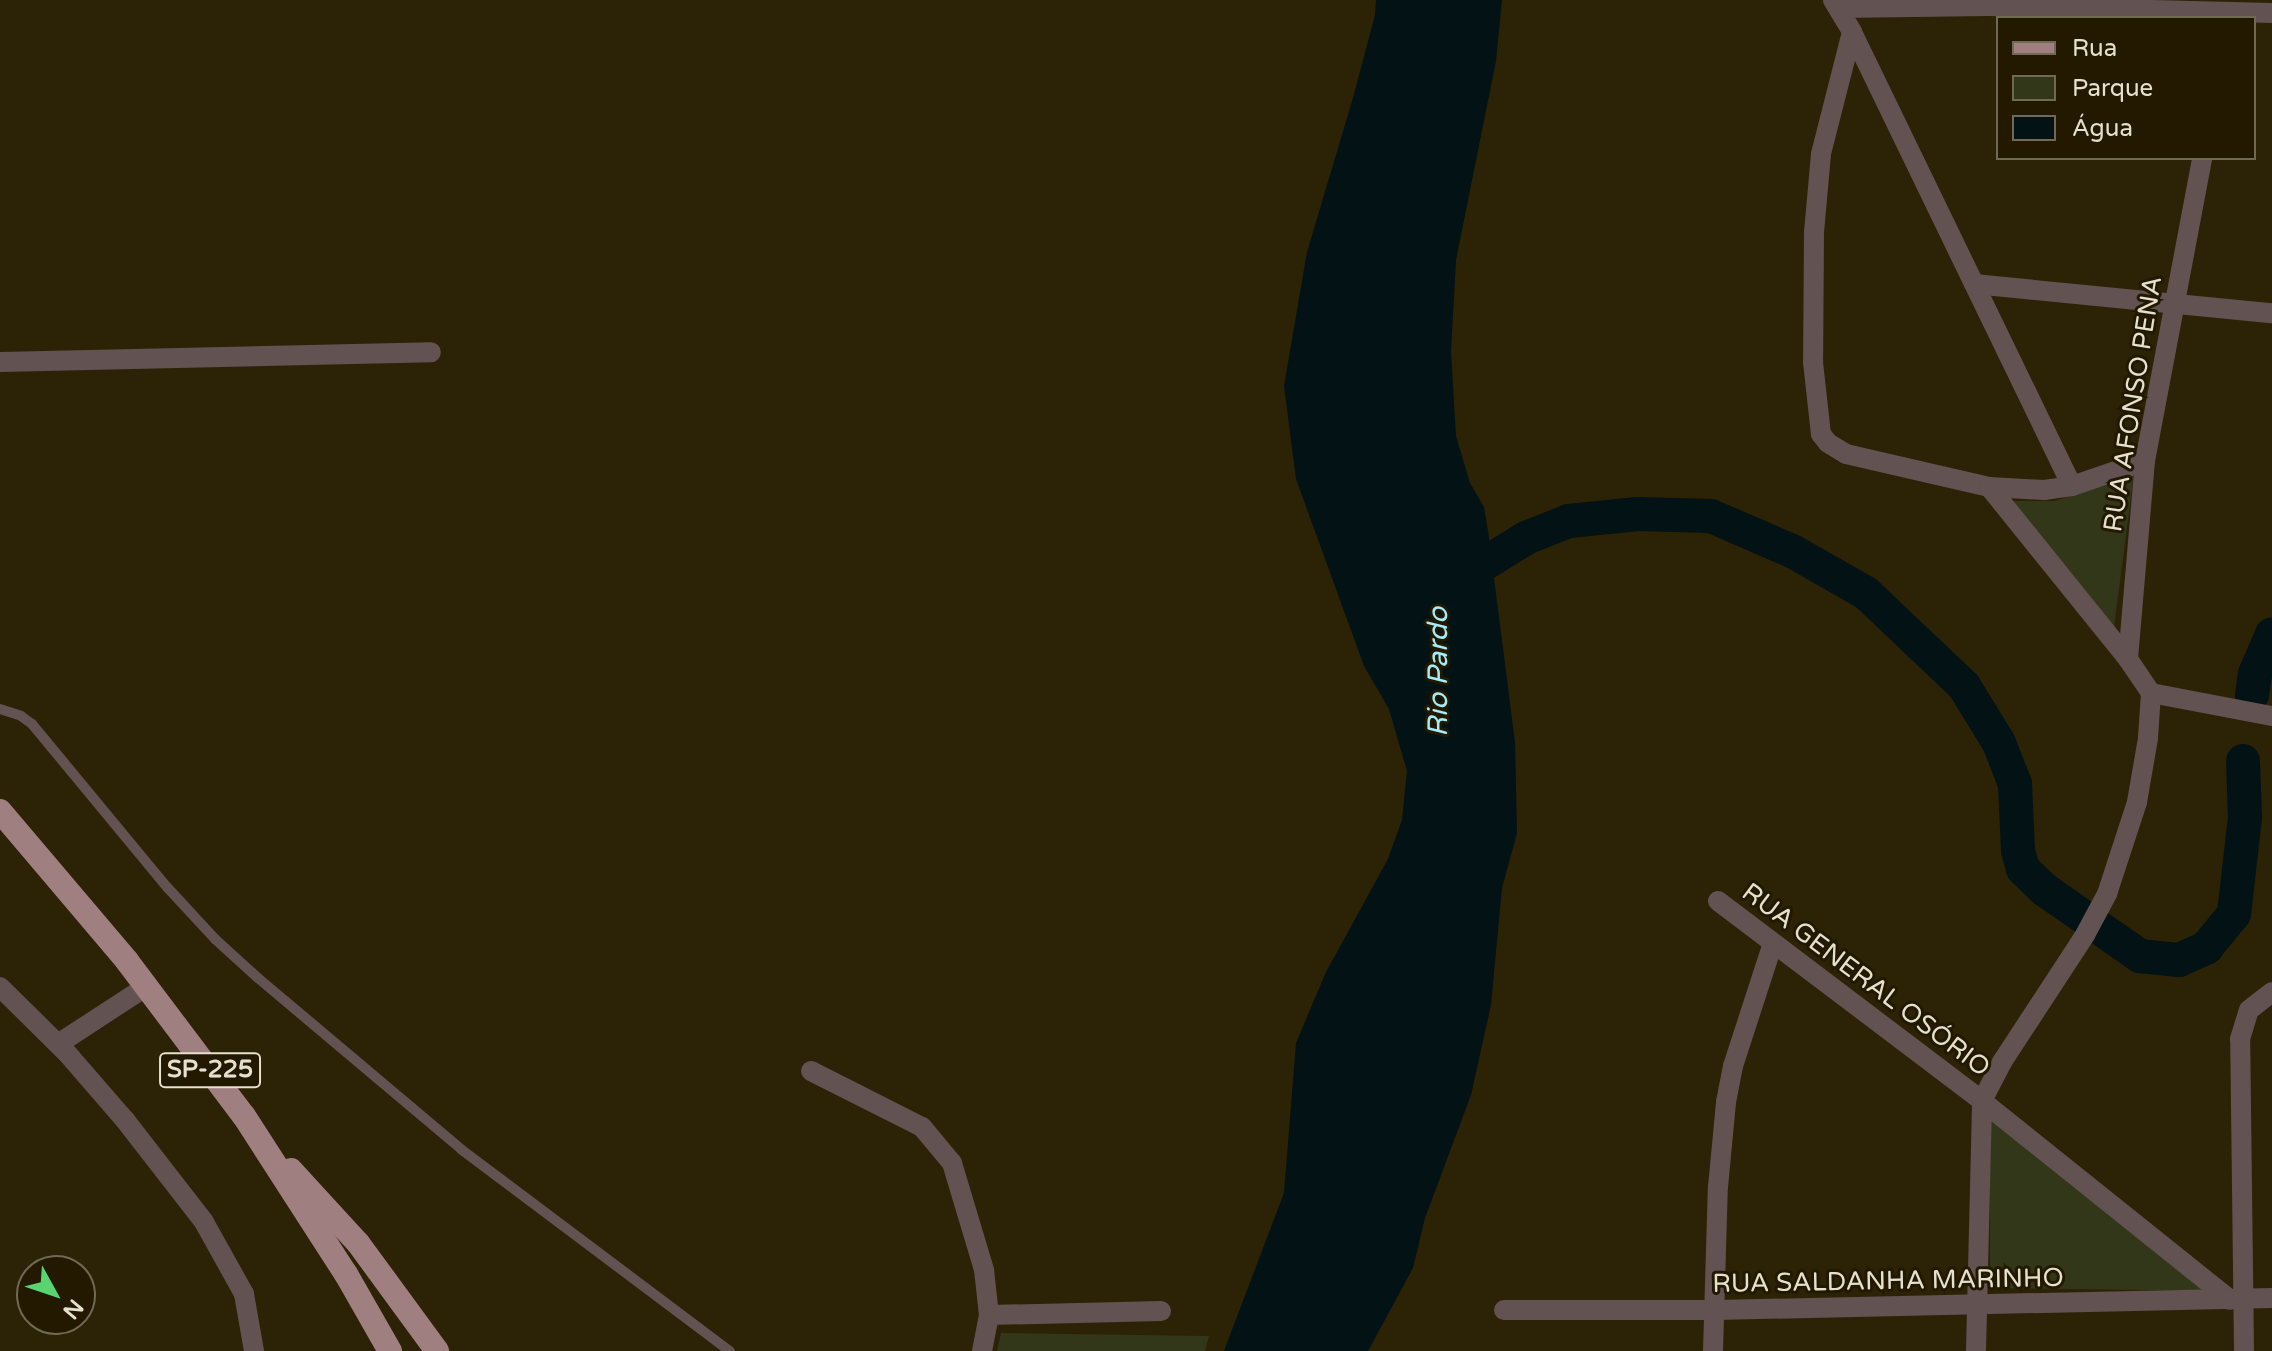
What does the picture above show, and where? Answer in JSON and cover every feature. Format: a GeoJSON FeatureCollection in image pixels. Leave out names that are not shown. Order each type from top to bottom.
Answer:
{"type":"FeatureCollection","features":[{"type":"Feature","properties":{"kind":"main road","name":"SP-225"},"geometry":{"type":"LineString","coordinates":[[0,811],[147,986],[269,1152],[346,1274],[390,1351]]}},
{"type":"Feature","properties":{"kind":"main road"},"geometry":{"type":"LineString","coordinates":[[269,1152],[312,1190],[358,1243],[437,1351]]}},
{"type":"Feature","properties":{"kind":"main road"},"geometry":{"type":"LineString","coordinates":[[346,1274],[377,1351]]}},
{"type":"Feature","properties":{"kind":"street"},"geometry":{"type":"LineString","coordinates":[[2072,486],[1836,4],[1989,3],[2272,13]]}},
{"type":"Feature","properties":{"kind":"street"},"geometry":{"type":"LineString","coordinates":[[1852,32],[1821,154],[1815,219],[1813,362],[1821,434],[1828,443],[1846,454],[1989,487],[2044,490],[2072,486],[2145,461]]}},
{"type":"Feature","properties":{"kind":"street","name":"RUA AFONSO PENA"},"geometry":{"type":"LineString","coordinates":[[2128,659],[2145,461],[2172,303],[2202,160]]}},
{"type":"Feature","properties":{"kind":"street"},"geometry":{"type":"LineString","coordinates":[[1974,284],[2272,313]]}},
{"type":"Feature","properties":{"kind":"street"},"geometry":{"type":"LineString","coordinates":[[0,362],[431,352]]}},
{"type":"Feature","properties":{"kind":"street"},"geometry":{"type":"LineString","coordinates":[[1976,1351],[1982,1101],[2107,894],[2137,802],[2148,738],[2151,693],[2128,659],[1989,487]]}},
{"type":"Feature","properties":{"kind":"street"},"geometry":{"type":"LineString","coordinates":[[2151,693],[2272,716]]}},
{"type":"Feature","properties":{"kind":"street","name":"RUA GENERAL OSÓRIO"},"geometry":{"type":"LineString","coordinates":[[1718,901],[2238,1299]]}},
{"type":"Feature","properties":{"kind":"street"},"geometry":{"type":"LineString","coordinates":[[1713,1351],[1718,1187],[1726,1102],[1733,1066],[1773,943]]}},
{"type":"Feature","properties":{"kind":"street"},"geometry":{"type":"LineString","coordinates":[[58,1044],[147,986]]}},
{"type":"Feature","properties":{"kind":"street"},"geometry":{"type":"LineString","coordinates":[[0,987],[58,1044],[163,1165],[204,1222],[244,1294],[254,1351]]}},
{"type":"Feature","properties":{"kind":"street"},"geometry":{"type":"LineString","coordinates":[[2244,1351],[2238,1299],[2240,1039],[2242,1023],[2249,1010],[2272,992]]}},
{"type":"Feature","properties":{"kind":"street"},"geometry":{"type":"LineString","coordinates":[[811,1071],[922,1127],[941,1145],[952,1163],[977,1238],[989,1315],[982,1351]]}},
{"type":"Feature","properties":{"kind":"street","name":"RUA SALDANHA MARINHO"},"geometry":{"type":"LineString","coordinates":[[1504,1310],[1977,1306],[2272,1298]]}},
{"type":"Feature","properties":{"kind":"street"},"geometry":{"type":"LineString","coordinates":[[989,1315],[1161,1311]]}},
{"type":"Feature","properties":{"kind":"lane"},"geometry":{"type":"LineString","coordinates":[[0,709],[21,716],[32,724],[194,917],[270,988],[462,1150],[730,1351]]}},
{"type":"Feature","properties":{"kind":"green space"},"geometry":{"type":"Polygon","coordinates":[[[2134,474],[2113,635],[2012,501],[2055,501],[2134,474]]]}},
{"type":"Feature","properties":{"kind":"green space"},"geometry":{"type":"Polygon","coordinates":[[[1990,1120],[2215,1291],[1990,1288],[1990,1120]]]}},
{"type":"Feature","properties":{"kind":"green space"},"geometry":{"type":"Polygon","coordinates":[[[1001,1333],[1209,1336],[1205,1351],[997,1351],[1001,1333]]]}},
{"type":"Feature","properties":{"kind":"water","name":"Rio Pardo"},"geometry":{"type":"Polygon","coordinates":[[[1376,0],[1502,0],[1496,61],[1456,260],[1451,351],[1456,436],[1470,483],[1484,507],[1488,531],[1515,742],[1517,833],[1502,888],[1491,1005],[1471,1095],[1425,1218],[1413,1268],[1368,1351],[1224,1351],[1284,1193],[1296,1043],[1326,972],[1388,859],[1402,820],[1407,771],[1389,709],[1364,666],[1296,479],[1284,386],[1307,252],[1353,98],[1375,15],[1376,0]]]}},
{"type":"Feature","properties":{"kind":"waterway"},"geometry":{"type":"LineString","coordinates":[[1450,585],[1526,538],[1569,521],[1638,514],[1711,516],[1794,552],[1866,593],[1964,686],[1999,743],[2015,784],[2018,851],[2023,869],[2045,890],[2140,956],[2179,960],[2206,948],[2234,914],[2245,818],[2243,761]]}},
{"type":"Feature","properties":{"kind":"waterway"},"geometry":{"type":"LineString","coordinates":[[2252,695],[2255,674],[2272,634]]}}]}
